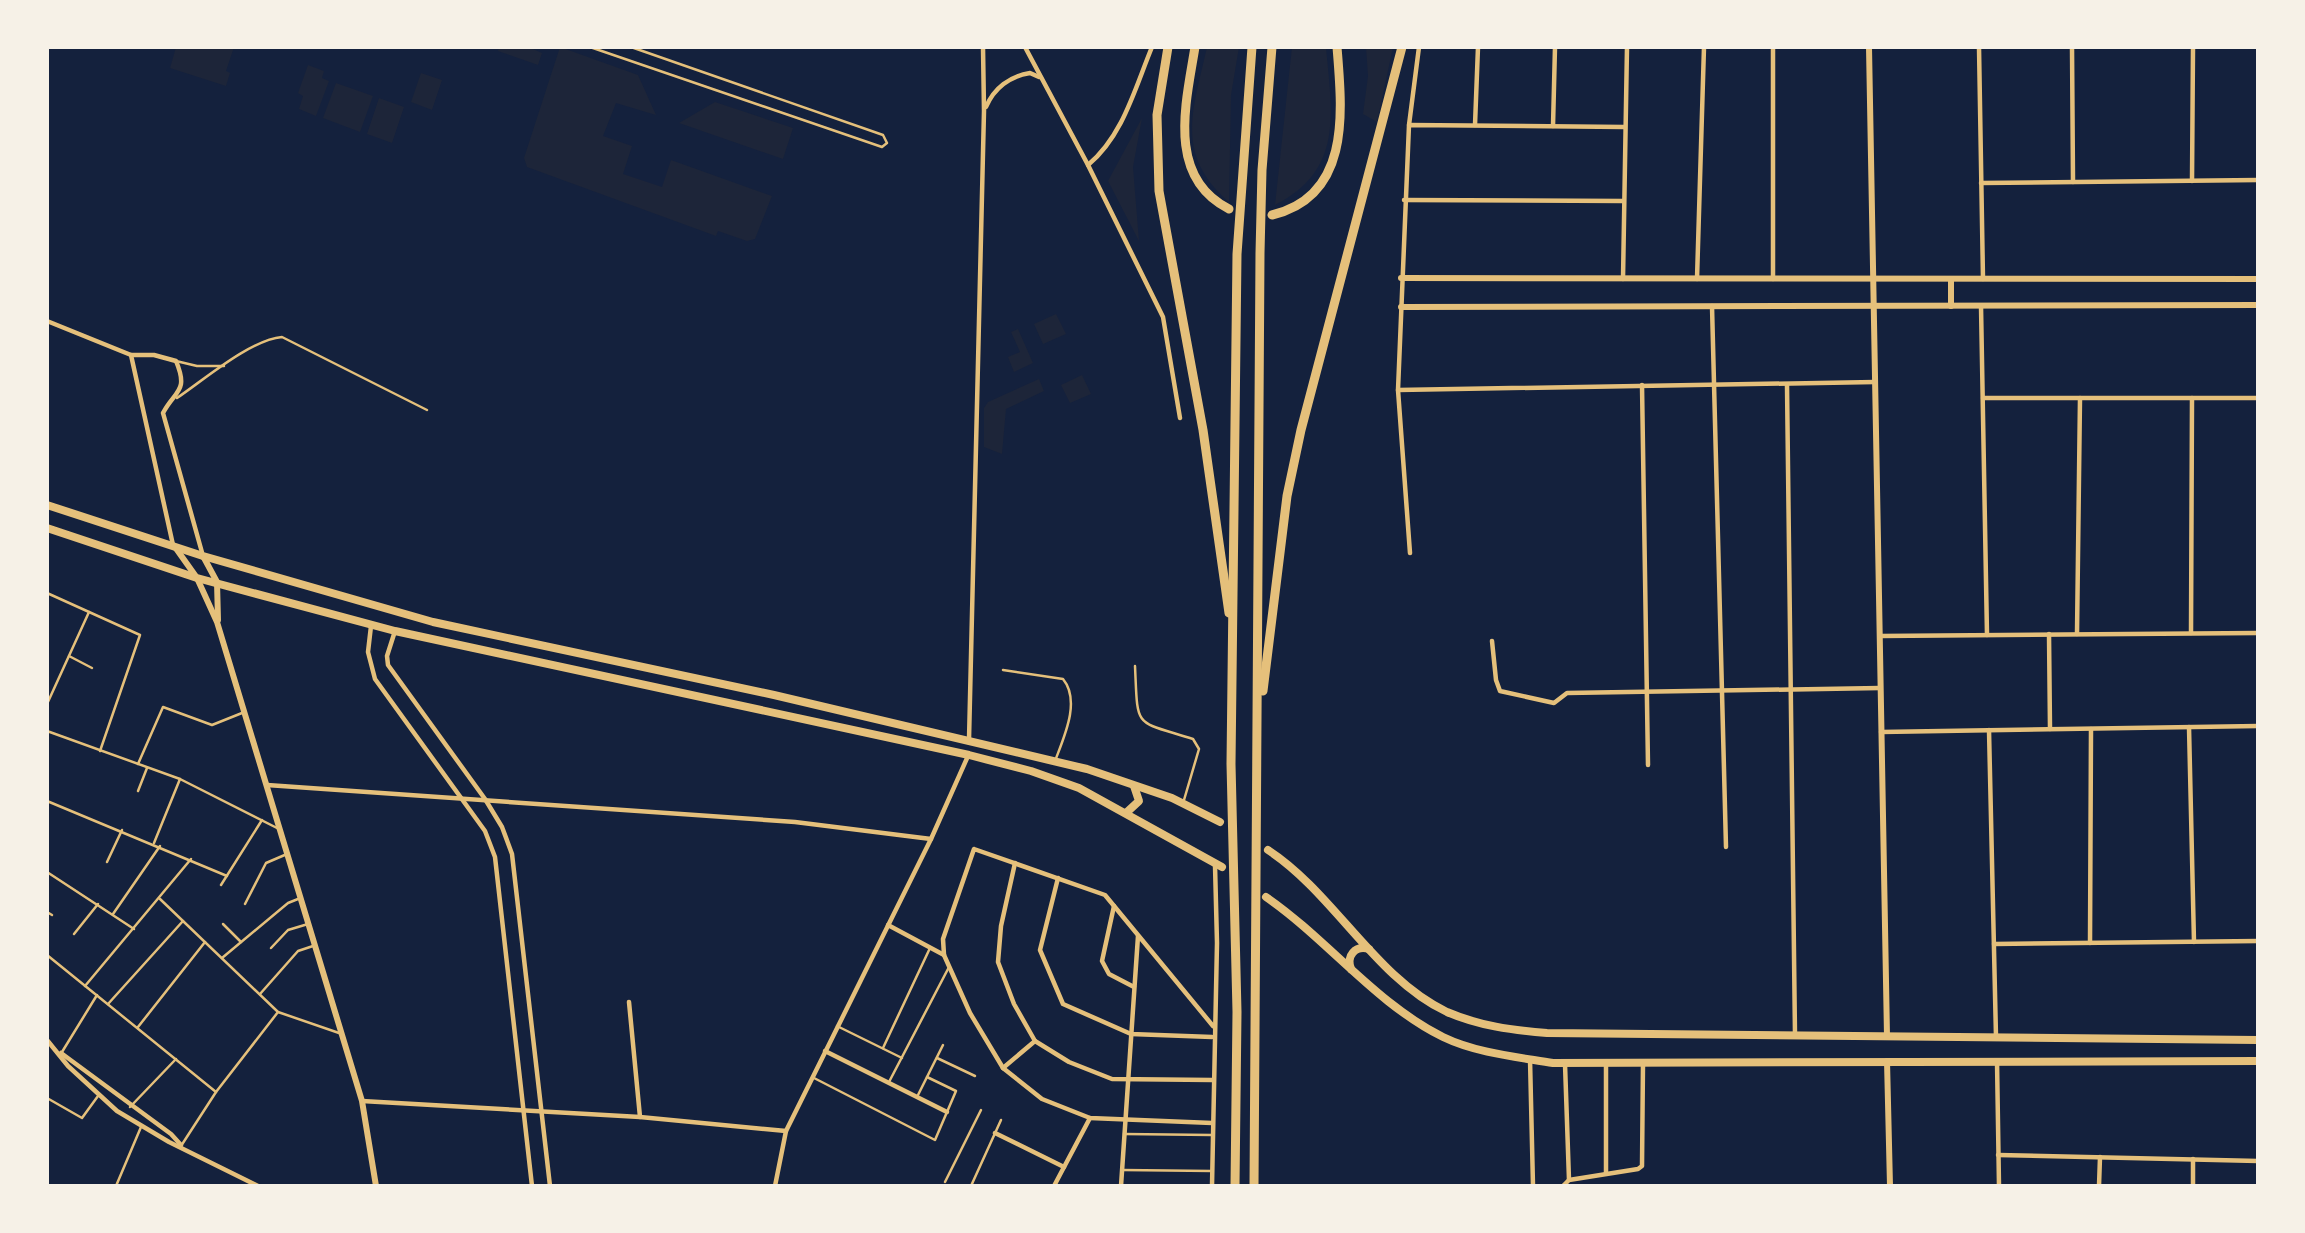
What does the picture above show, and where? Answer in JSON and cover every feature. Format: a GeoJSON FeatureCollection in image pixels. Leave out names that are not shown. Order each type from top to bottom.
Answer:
{"type":"FeatureCollection","features":[{"type":"Feature","properties":{"kind":"highway"},"geometry":{"type":"LineString","coordinates":[[1168,47],[1157,115],[1159,191],[1205,443],[1233,642]]}},
{"type":"Feature","properties":{"kind":"highway"},"geometry":{"type":"LineString","coordinates":[[1195,47],[1184,136],[1186,157],[1194,176],[1205,191],[1229,209]]}},
{"type":"Feature","properties":{"kind":"highway"},"geometry":{"type":"LineString","coordinates":[[1235,1186],[1237,1012],[1231,764],[1237,254],[1252,47]]}},
{"type":"Feature","properties":{"kind":"highway"},"geometry":{"type":"LineString","coordinates":[[1254,1186],[1260,253],[1262,170],[1272,47]]}},
{"type":"Feature","properties":{"kind":"highway"},"geometry":{"type":"LineString","coordinates":[[1272,215],[1299,204],[1310,196],[1327,176],[1334,160],[1339,136],[1337,47]]}},
{"type":"Feature","properties":{"kind":"highway"},"geometry":{"type":"LineString","coordinates":[[1258,724],[1287,496],[1333,303],[1397,75],[1402,47]]}},
{"type":"Feature","properties":{"kind":"main road"},"geometry":{"type":"LineString","coordinates":[[47,505],[204,556],[433,622],[1055,761],[1183,803],[1220,822]]}},
{"type":"Feature","properties":{"kind":"main road"},"geometry":{"type":"LineString","coordinates":[[47,528],[197,578],[396,631],[520,660],[682,692],[969,755],[1031,771],[1079,788],[1218,864]]}},
{"type":"Feature","properties":{"kind":"main road"},"geometry":{"type":"LineString","coordinates":[[682,676],[682,692]]}},
{"type":"Feature","properties":{"kind":"main road"},"geometry":{"type":"LineString","coordinates":[[1126,813],[1139,801],[1134,786]]}},
{"type":"Feature","properties":{"kind":"main road"},"geometry":{"type":"LineString","coordinates":[[1268,850],[1331,905],[1371,951],[1416,992],[1446,1012],[1497,1029],[1546,1033],[2258,1040]]}},
{"type":"Feature","properties":{"kind":"main road"},"geometry":{"type":"LineString","coordinates":[[1266,897],[1312,932],[1351,969],[1444,1037],[1501,1055],[1565,1063],[2258,1061]]}},
{"type":"Feature","properties":{"kind":"main road"},"geometry":{"type":"LineString","coordinates":[[1351,969],[1349,959],[1355,950],[1361,948],[1371,951]]}},
{"type":"Feature","properties":{"kind":"street"},"geometry":{"type":"LineString","coordinates":[[969,740],[984,111],[983,47]]}},
{"type":"Feature","properties":{"kind":"street"},"geometry":{"type":"LineString","coordinates":[[1025,47],[1088,165],[1163,317],[1180,418]]}},
{"type":"Feature","properties":{"kind":"street"},"geometry":{"type":"LineString","coordinates":[[1088,165],[1106,149],[1119,127],[1152,47]]}},
{"type":"Feature","properties":{"kind":"street"},"geometry":{"type":"LineString","coordinates":[[1410,553],[1398,390],[1404,200],[1409,125],[1419,47]]}},
{"type":"Feature","properties":{"kind":"street"},"geometry":{"type":"LineString","coordinates":[[1475,125],[1478,47]]}},
{"type":"Feature","properties":{"kind":"street"},"geometry":{"type":"LineString","coordinates":[[1553,126],[1555,47]]}},
{"type":"Feature","properties":{"kind":"street"},"geometry":{"type":"LineString","coordinates":[[1623,279],[1627,47]]}},
{"type":"Feature","properties":{"kind":"street"},"geometry":{"type":"LineString","coordinates":[[1697,279],[1704,47]]}},
{"type":"Feature","properties":{"kind":"street"},"geometry":{"type":"LineString","coordinates":[[1773,47],[1773,279]]}},
{"type":"Feature","properties":{"kind":"street"},"geometry":{"type":"LineString","coordinates":[[1869,47],[1887,1036]]}},
{"type":"Feature","properties":{"kind":"street"},"geometry":{"type":"LineString","coordinates":[[1979,47],[1983,279]]}},
{"type":"Feature","properties":{"kind":"street"},"geometry":{"type":"LineString","coordinates":[[2072,47],[2073,182]]}},
{"type":"Feature","properties":{"kind":"street"},"geometry":{"type":"LineString","coordinates":[[2192,181],[2193,47]]}},
{"type":"Feature","properties":{"kind":"street"},"geometry":{"type":"LineString","coordinates":[[984,111],[996,90],[1009,80],[1030,73],[1043,80]]}},
{"type":"Feature","properties":{"kind":"street"},"geometry":{"type":"LineString","coordinates":[[1409,125],[1624,127]]}},
{"type":"Feature","properties":{"kind":"street"},"geometry":{"type":"LineString","coordinates":[[1981,183],[2258,180]]}},
{"type":"Feature","properties":{"kind":"street"},"geometry":{"type":"LineString","coordinates":[[1404,200],[1623,201]]}},
{"type":"Feature","properties":{"kind":"street"},"geometry":{"type":"LineString","coordinates":[[1401,278],[2258,279]]}},
{"type":"Feature","properties":{"kind":"street"},"geometry":{"type":"LineString","coordinates":[[1951,279],[1951,306]]}},
{"type":"Feature","properties":{"kind":"street"},"geometry":{"type":"LineString","coordinates":[[1401,307],[2258,305]]}},
{"type":"Feature","properties":{"kind":"street"},"geometry":{"type":"LineString","coordinates":[[1712,306],[1726,846]]}},
{"type":"Feature","properties":{"kind":"street"},"geometry":{"type":"LineString","coordinates":[[1981,306],[1987,635]]}},
{"type":"Feature","properties":{"kind":"street"},"geometry":{"type":"LineString","coordinates":[[47,321],[131,355],[153,355],[176,361],[182,374],[177,398],[167,405],[163,413],[204,556],[217,582],[217,622]]}},
{"type":"Feature","properties":{"kind":"street"},"geometry":{"type":"LineString","coordinates":[[131,355],[173,545],[197,578],[217,622],[362,1101],[376,1186]]}},
{"type":"Feature","properties":{"kind":"street"},"geometry":{"type":"LineString","coordinates":[[1398,390],[1875,382]]}},
{"type":"Feature","properties":{"kind":"street"},"geometry":{"type":"LineString","coordinates":[[1787,384],[1795,1035]]}},
{"type":"Feature","properties":{"kind":"street"},"geometry":{"type":"LineString","coordinates":[[1642,385],[1648,765]]}},
{"type":"Feature","properties":{"kind":"street"},"geometry":{"type":"LineString","coordinates":[[1983,398],[2258,398]]}},
{"type":"Feature","properties":{"kind":"street"},"geometry":{"type":"LineString","coordinates":[[2077,634],[2080,398]]}},
{"type":"Feature","properties":{"kind":"street"},"geometry":{"type":"LineString","coordinates":[[2191,633],[2193,398]]}},
{"type":"Feature","properties":{"kind":"street"},"geometry":{"type":"LineString","coordinates":[[372,625],[368,652],[375,679],[485,831],[495,857],[532,1186]]}},
{"type":"Feature","properties":{"kind":"street"},"geometry":{"type":"LineString","coordinates":[[396,631],[387,656],[388,666],[485,799],[502,827],[512,854],[551,1186]]}},
{"type":"Feature","properties":{"kind":"street"},"geometry":{"type":"LineString","coordinates":[[1880,636],[2258,632]]}},
{"type":"Feature","properties":{"kind":"street"},"geometry":{"type":"LineString","coordinates":[[2049,634],[2050,729]]}},
{"type":"Feature","properties":{"kind":"street"},"geometry":{"type":"LineString","coordinates":[[1492,641],[1497,686],[1508,694],[1554,703],[1567,693],[1881,688]]}},
{"type":"Feature","properties":{"kind":"street"},"geometry":{"type":"LineString","coordinates":[[1881,732],[2258,726]]}},
{"type":"Feature","properties":{"kind":"street"},"geometry":{"type":"LineString","coordinates":[[2189,727],[2194,942]]}},
{"type":"Feature","properties":{"kind":"street"},"geometry":{"type":"LineString","coordinates":[[2090,943],[2091,729]]}},
{"type":"Feature","properties":{"kind":"street"},"geometry":{"type":"LineString","coordinates":[[1989,730],[1996,1037]]}},
{"type":"Feature","properties":{"kind":"street"},"geometry":{"type":"LineString","coordinates":[[775,1186],[786,1131],[932,839],[969,755]]}},
{"type":"Feature","properties":{"kind":"street"},"geometry":{"type":"LineString","coordinates":[[267,785],[795,822],[932,839]]}},
{"type":"Feature","properties":{"kind":"street"},"geometry":{"type":"LineString","coordinates":[[1212,1123],[1090,1118],[1042,1099],[1003,1068],[970,1013],[944,955],[943,939],[974,849],[1105,895],[1213,1026]]}},
{"type":"Feature","properties":{"kind":"street"},"geometry":{"type":"LineString","coordinates":[[1015,863],[1001,926],[999,962],[1014,1004],[1035,1041],[1069,1062],[1112,1079],[1212,1080]]}},
{"type":"Feature","properties":{"kind":"street"},"geometry":{"type":"LineString","coordinates":[[1212,1186],[1212,1037],[1218,864]]}},
{"type":"Feature","properties":{"kind":"street"},"geometry":{"type":"LineString","coordinates":[[1058,878],[1040,950],[1063,1004],[1131,1034],[1212,1037]]}},
{"type":"Feature","properties":{"kind":"street"},"geometry":{"type":"LineString","coordinates":[[1114,906],[1102,961],[1109,974],[1134,988]]}},
{"type":"Feature","properties":{"kind":"street"},"geometry":{"type":"LineString","coordinates":[[888,925],[944,955]]}},
{"type":"Feature","properties":{"kind":"street"},"geometry":{"type":"LineString","coordinates":[[1121,1186],[1138,935]]}},
{"type":"Feature","properties":{"kind":"street"},"geometry":{"type":"LineString","coordinates":[[1994,944],[2258,941]]}},
{"type":"Feature","properties":{"kind":"street"},"geometry":{"type":"LineString","coordinates":[[629,1002],[640,1117]]}},
{"type":"Feature","properties":{"kind":"street"},"geometry":{"type":"LineString","coordinates":[[47,1040],[130,1107],[171,1134],[181,1146]]}},
{"type":"Feature","properties":{"kind":"street"},"geometry":{"type":"LineString","coordinates":[[1003,1068],[1035,1041]]}},
{"type":"Feature","properties":{"kind":"street"},"geometry":{"type":"LineString","coordinates":[[825,1051],[947,1112]]}},
{"type":"Feature","properties":{"kind":"street"},"geometry":{"type":"LineString","coordinates":[[61,1053],[68,1066],[98,1096],[141,1127],[258,1186]]}},
{"type":"Feature","properties":{"kind":"street"},"geometry":{"type":"LineString","coordinates":[[1530,1059],[1534,1186]]}},
{"type":"Feature","properties":{"kind":"street"},"geometry":{"type":"LineString","coordinates":[[1997,1060],[1999,1186]]}},
{"type":"Feature","properties":{"kind":"street"},"geometry":{"type":"LineString","coordinates":[[1887,1061],[1890,1186]]}},
{"type":"Feature","properties":{"kind":"street"},"geometry":{"type":"LineString","coordinates":[[1606,1062],[1606,1173]]}},
{"type":"Feature","properties":{"kind":"street"},"geometry":{"type":"LineString","coordinates":[[1563,1186],[1569,1180],[1639,1169],[1642,1166],[1643,1062]]}},
{"type":"Feature","properties":{"kind":"street"},"geometry":{"type":"LineString","coordinates":[[1565,1063],[1569,1180]]}},
{"type":"Feature","properties":{"kind":"street"},"geometry":{"type":"LineString","coordinates":[[362,1101],[640,1117],[786,1131]]}},
{"type":"Feature","properties":{"kind":"street"},"geometry":{"type":"LineString","coordinates":[[1054,1186],[1090,1118]]}},
{"type":"Feature","properties":{"kind":"street"},"geometry":{"type":"LineString","coordinates":[[995,1133],[1064,1167]]}},
{"type":"Feature","properties":{"kind":"street"},"geometry":{"type":"LineString","coordinates":[[1998,1155],[2258,1161]]}},
{"type":"Feature","properties":{"kind":"street"},"geometry":{"type":"LineString","coordinates":[[2099,1157],[2099,1186]]}},
{"type":"Feature","properties":{"kind":"street"},"geometry":{"type":"LineString","coordinates":[[2193,1159],[2193,1186]]}},
{"type":"Feature","properties":{"kind":"lane"},"geometry":{"type":"LineString","coordinates":[[590,47],[882,147],[887,143],[883,135],[631,47]]}},
{"type":"Feature","properties":{"kind":"lane"},"geometry":{"type":"LineString","coordinates":[[177,398],[242,354],[270,338],[282,337],[427,410]]}},
{"type":"Feature","properties":{"kind":"lane"},"geometry":{"type":"LineString","coordinates":[[176,361],[197,366],[224,366]]}},
{"type":"Feature","properties":{"kind":"lane"},"geometry":{"type":"LineString","coordinates":[[47,593],[140,635],[100,751]]}},
{"type":"Feature","properties":{"kind":"lane"},"geometry":{"type":"LineString","coordinates":[[47,704],[89,612]]}},
{"type":"Feature","properties":{"kind":"lane"},"geometry":{"type":"LineString","coordinates":[[69,656],[92,668]]}},
{"type":"Feature","properties":{"kind":"lane"},"geometry":{"type":"LineString","coordinates":[[1135,666],[1138,715],[1143,723],[1193,739],[1199,749],[1183,803]]}},
{"type":"Feature","properties":{"kind":"lane"},"geometry":{"type":"LineString","coordinates":[[1003,670],[1063,679],[1071,689],[1071,706],[1055,761]]}},
{"type":"Feature","properties":{"kind":"lane"},"geometry":{"type":"LineString","coordinates":[[138,764],[163,707],[212,725],[245,712]]}},
{"type":"Feature","properties":{"kind":"lane"},"geometry":{"type":"LineString","coordinates":[[47,731],[180,779],[282,831]]}},
{"type":"Feature","properties":{"kind":"lane"},"geometry":{"type":"LineString","coordinates":[[138,791],[147,768]]}},
{"type":"Feature","properties":{"kind":"lane"},"geometry":{"type":"LineString","coordinates":[[154,843],[180,779]]}},
{"type":"Feature","properties":{"kind":"lane"},"geometry":{"type":"LineString","coordinates":[[47,801],[154,843],[227,876]]}},
{"type":"Feature","properties":{"kind":"lane"},"geometry":{"type":"LineString","coordinates":[[221,885],[262,820]]}},
{"type":"Feature","properties":{"kind":"lane"},"geometry":{"type":"LineString","coordinates":[[107,862],[122,830]]}},
{"type":"Feature","properties":{"kind":"lane"},"geometry":{"type":"LineString","coordinates":[[113,914],[160,846]]}},
{"type":"Feature","properties":{"kind":"lane"},"geometry":{"type":"LineString","coordinates":[[245,904],[266,863],[288,854]]}},
{"type":"Feature","properties":{"kind":"lane"},"geometry":{"type":"LineString","coordinates":[[85,986],[191,859]]}},
{"type":"Feature","properties":{"kind":"lane"},"geometry":{"type":"LineString","coordinates":[[47,872],[134,929]]}},
{"type":"Feature","properties":{"kind":"lane"},"geometry":{"type":"LineString","coordinates":[[222,958],[288,903],[302,898]]}},
{"type":"Feature","properties":{"kind":"lane"},"geometry":{"type":"LineString","coordinates":[[160,899],[278,1012],[342,1034]]}},
{"type":"Feature","properties":{"kind":"lane"},"geometry":{"type":"LineString","coordinates":[[74,934],[98,904]]}},
{"type":"Feature","properties":{"kind":"lane"},"geometry":{"type":"LineString","coordinates":[[47,912],[52,915]]}},
{"type":"Feature","properties":{"kind":"lane"},"geometry":{"type":"LineString","coordinates":[[108,1004],[183,921]]}},
{"type":"Feature","properties":{"kind":"lane"},"geometry":{"type":"LineString","coordinates":[[271,948],[288,930],[309,924]]}},
{"type":"Feature","properties":{"kind":"lane"},"geometry":{"type":"LineString","coordinates":[[223,925],[241,942]]}},
{"type":"Feature","properties":{"kind":"lane"},"geometry":{"type":"LineString","coordinates":[[137,1028],[205,942]]}},
{"type":"Feature","properties":{"kind":"lane"},"geometry":{"type":"LineString","coordinates":[[260,994],[298,951],[315,945]]}},
{"type":"Feature","properties":{"kind":"lane"},"geometry":{"type":"LineString","coordinates":[[883,1048],[930,948]]}},
{"type":"Feature","properties":{"kind":"lane"},"geometry":{"type":"LineString","coordinates":[[47,955],[216,1092]]}},
{"type":"Feature","properties":{"kind":"lane"},"geometry":{"type":"LineString","coordinates":[[889,1083],[949,967]]}},
{"type":"Feature","properties":{"kind":"lane"},"geometry":{"type":"LineString","coordinates":[[61,1053],[96,995]]}},
{"type":"Feature","properties":{"kind":"lane"},"geometry":{"type":"LineString","coordinates":[[181,1146],[216,1092],[278,1012]]}},
{"type":"Feature","properties":{"kind":"lane"},"geometry":{"type":"LineString","coordinates":[[837,1026],[902,1058]]}},
{"type":"Feature","properties":{"kind":"lane"},"geometry":{"type":"LineString","coordinates":[[917,1097],[943,1045]]}},
{"type":"Feature","properties":{"kind":"lane"},"geometry":{"type":"LineString","coordinates":[[937,1058],[975,1076]]}},
{"type":"Feature","properties":{"kind":"lane"},"geometry":{"type":"LineString","coordinates":[[130,1107],[176,1059]]}},
{"type":"Feature","properties":{"kind":"lane"},"geometry":{"type":"LineString","coordinates":[[812,1077],[935,1140],[956,1091],[928,1077]]}},
{"type":"Feature","properties":{"kind":"lane"},"geometry":{"type":"LineString","coordinates":[[47,1098],[82,1118],[98,1096]]}},
{"type":"Feature","properties":{"kind":"lane"},"geometry":{"type":"LineString","coordinates":[[945,1182],[981,1110]]}},
{"type":"Feature","properties":{"kind":"lane"},"geometry":{"type":"LineString","coordinates":[[971,1186],[1001,1120]]}},
{"type":"Feature","properties":{"kind":"lane"},"geometry":{"type":"LineString","coordinates":[[116,1186],[141,1127]]}},
{"type":"Feature","properties":{"kind":"lane"},"geometry":{"type":"LineString","coordinates":[[1124,1134],[1212,1135]]}},
{"type":"Feature","properties":{"kind":"lane"},"geometry":{"type":"LineString","coordinates":[[1122,1170],[1212,1171]]}},
{"type":"Feature","properties":{"kind":"shaded area"},"geometry":{"type":"Polygon","coordinates":[[[176,47],[234,47],[226,71],[230,73],[226,86],[170,68],[176,47]]]}},
{"type":"Feature","properties":{"kind":"shaded area"},"geometry":{"type":"Polygon","coordinates":[[[499,47],[528,47],[542,53],[538,65],[498,51],[499,47]]]}},
{"type":"Feature","properties":{"kind":"shaded area"},"geometry":{"type":"Polygon","coordinates":[[[560,47],[638,75],[656,115],[616,103],[603,136],[632,146],[623,174],[662,187],[671,160],[772,196],[755,239],[747,241],[718,231],[716,236],[527,167],[524,158],[560,47]]]}},
{"type":"Feature","properties":{"kind":"shaded area"},"geometry":{"type":"Polygon","coordinates":[[[1207,47],[1239,47],[1231,95],[1229,202],[1200,166],[1194,148],[1193,111],[1207,47]]]}},
{"type":"Feature","properties":{"kind":"shaded area"},"geometry":{"type":"Polygon","coordinates":[[[1292,47],[1326,47],[1331,117],[1329,138],[1313,175],[1297,191],[1275,205],[1292,47]]]}},
{"type":"Feature","properties":{"kind":"shaded area"},"geometry":{"type":"Polygon","coordinates":[[[1366,47],[1393,47],[1377,122],[1363,114],[1368,76],[1366,47]]]}},
{"type":"Feature","properties":{"kind":"shaded area"},"geometry":{"type":"Polygon","coordinates":[[[308,65],[324,71],[322,78],[329,81],[316,116],[299,109],[303,96],[298,93],[308,65]]]}},
{"type":"Feature","properties":{"kind":"shaded area"},"geometry":{"type":"Polygon","coordinates":[[[421,73],[442,80],[432,110],[411,102],[421,73]]]}},
{"type":"Feature","properties":{"kind":"shaded area"},"geometry":{"type":"Polygon","coordinates":[[[336,83],[373,96],[360,132],[323,118],[336,83]]]}},
{"type":"Feature","properties":{"kind":"shaded area"},"geometry":{"type":"Polygon","coordinates":[[[379,98],[404,107],[392,143],[367,134],[379,98]]]}},
{"type":"Feature","properties":{"kind":"shaded area"},"geometry":{"type":"Polygon","coordinates":[[[715,102],[793,128],[783,159],[679,123],[715,102]]]}},
{"type":"Feature","properties":{"kind":"shaded area"},"geometry":{"type":"Polygon","coordinates":[[[1142,118],[1133,167],[1139,241],[1108,181],[1142,118]]]}},
{"type":"Feature","properties":{"kind":"shaded area"},"geometry":{"type":"Polygon","coordinates":[[[1056,314],[1066,334],[1043,344],[1034,324],[1056,314]]]}},
{"type":"Feature","properties":{"kind":"shaded area"},"geometry":{"type":"Polygon","coordinates":[[[1018,329],[1033,363],[1014,372],[1008,357],[1020,352],[1011,332],[1018,329]]]}},
{"type":"Feature","properties":{"kind":"shaded area"},"geometry":{"type":"Polygon","coordinates":[[[1082,375],[1091,394],[1070,403],[1061,385],[1082,375]]]}},
{"type":"Feature","properties":{"kind":"shaded area"},"geometry":{"type":"Polygon","coordinates":[[[1039,379],[1044,391],[1006,409],[1002,454],[984,447],[984,408],[988,402],[1039,379]]]}}]}
